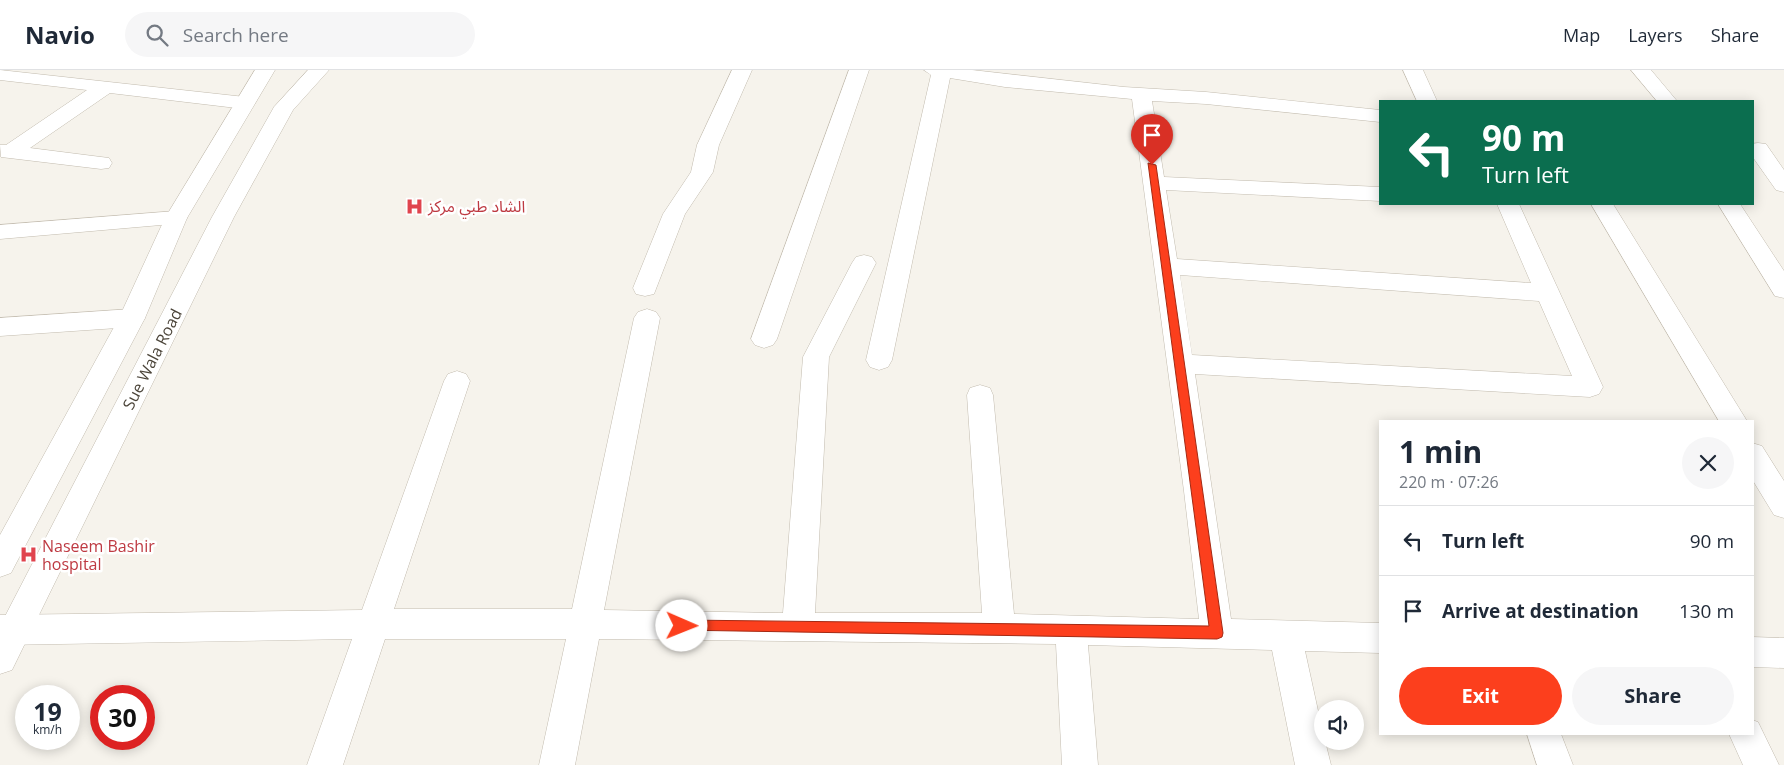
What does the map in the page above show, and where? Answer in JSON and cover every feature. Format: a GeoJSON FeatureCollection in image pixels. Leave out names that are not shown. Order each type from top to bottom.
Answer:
{"type":"FeatureCollection","features":[{"type":"Feature","properties":{"kind":"street"},"geometry":{"type":"LineString","coordinates":[[0,564],[132,318],[176,218],[265,70]]}},
{"type":"Feature","properties":{"kind":"street","name":"Sue Wala Road"},"geometry":{"type":"LineString","coordinates":[[0,659],[7,629],[228,209],[284,107],[319,70]]}},
{"type":"Feature","properties":{"kind":"street"},"geometry":{"type":"LineString","coordinates":[[645,288],[674,214],[702,172],[708,145],[742,70]]}},
{"type":"Feature","properties":{"kind":"street"},"geometry":{"type":"LineString","coordinates":[[764,339],[859,70]]}},
{"type":"Feature","properties":{"kind":"street"},"geometry":{"type":"LineString","coordinates":[[1413,70],[1427,100]]}},
{"type":"Feature","properties":{"kind":"street"},"geometry":{"type":"LineString","coordinates":[[1641,70],[1666,100]]}},
{"type":"Feature","properties":{"kind":"street"},"geometry":{"type":"LineString","coordinates":[[879,360],[938,71],[1006,75],[1379,116]]}},
{"type":"Feature","properties":{"kind":"street"},"geometry":{"type":"LineString","coordinates":[[0,74],[245,103]]}},
{"type":"Feature","properties":{"kind":"street"},"geometry":{"type":"LineString","coordinates":[[5,152],[105,87]]}},
{"type":"Feature","properties":{"kind":"street"},"geometry":{"type":"LineString","coordinates":[[1130,88],[1154,183],[1217,633]]}},
{"type":"Feature","properties":{"kind":"street"},"geometry":{"type":"LineString","coordinates":[[1755,148],[1784,150]]}},
{"type":"Feature","properties":{"kind":"street"},"geometry":{"type":"LineString","coordinates":[[1755,148],[1784,185]]}},
{"type":"Feature","properties":{"kind":"street"},"geometry":{"type":"LineString","coordinates":[[5,152],[101,163]]}},
{"type":"Feature","properties":{"kind":"street"},"geometry":{"type":"LineString","coordinates":[[1154,183],[1379,194]]}},
{"type":"Feature","properties":{"kind":"street"},"geometry":{"type":"LineString","coordinates":[[1180,364],[1590,386],[1508,205]]}},
{"type":"Feature","properties":{"kind":"street"},"geometry":{"type":"LineString","coordinates":[[1603,205],[1732,420]]}},
{"type":"Feature","properties":{"kind":"street"},"geometry":{"type":"LineString","coordinates":[[1730,205],[1784,290]]}},
{"type":"Feature","properties":{"kind":"street"},"geometry":{"type":"LineString","coordinates":[[0,232],[176,218]]}},
{"type":"Feature","properties":{"kind":"street"},"geometry":{"type":"LineString","coordinates":[[798,628],[816,357],[864,263]]}},
{"type":"Feature","properties":{"kind":"street"},"geometry":{"type":"LineString","coordinates":[[1166,266],[1548,293]]}},
{"type":"Feature","properties":{"kind":"street"},"geometry":{"type":"LineString","coordinates":[[0,327],[132,318]]}},
{"type":"Feature","properties":{"kind":"street"},"geometry":{"type":"LineString","coordinates":[[557,765],[646,318]]}},
{"type":"Feature","properties":{"kind":"street"},"geometry":{"type":"LineString","coordinates":[[325,765],[457,381]]}},
{"type":"Feature","properties":{"kind":"street"},"geometry":{"type":"LineString","coordinates":[[980,395],[999,628]]}},
{"type":"Feature","properties":{"kind":"street"},"geometry":{"type":"LineString","coordinates":[[1754,457],[1784,506]]}},
{"type":"Feature","properties":{"kind":"street"},"geometry":{"type":"LineString","coordinates":[[7,629],[374,624],[585,624],[798,628],[999,628],[1379,638]]}},
{"type":"Feature","properties":{"kind":"street"},"geometry":{"type":"LineString","coordinates":[[1071,630],[1080,765]]}},
{"type":"Feature","properties":{"kind":"street"},"geometry":{"type":"LineString","coordinates":[[1286,635],[1313,765]]}},
{"type":"Feature","properties":{"kind":"street"},"geometry":{"type":"LineString","coordinates":[[1754,652],[1784,653]]}},
{"type":"Feature","properties":{"kind":"street"},"geometry":{"type":"LineString","coordinates":[[1544,735],[1555,765]]}},
{"type":"Feature","properties":{"kind":"street"},"geometry":{"type":"LineString","coordinates":[[1746,735],[1761,765]]}},
{"type":"Feature","properties":{"kind":"place","name":"الشاد طبي مرکز"},"geometry":{"type":"Point","coordinates":[414,206]}},
{"type":"Feature","properties":{"kind":"place","name":"Naseem Bashir hospital"},"geometry":{"type":"Point","coordinates":[28,555]}},
{"type":"Feature","properties":{"kind":"route"},"geometry":{"type":"LineString","coordinates":[[682,626],[999,628],[1217,633],[1199,491],[1152,165]]}}]}
